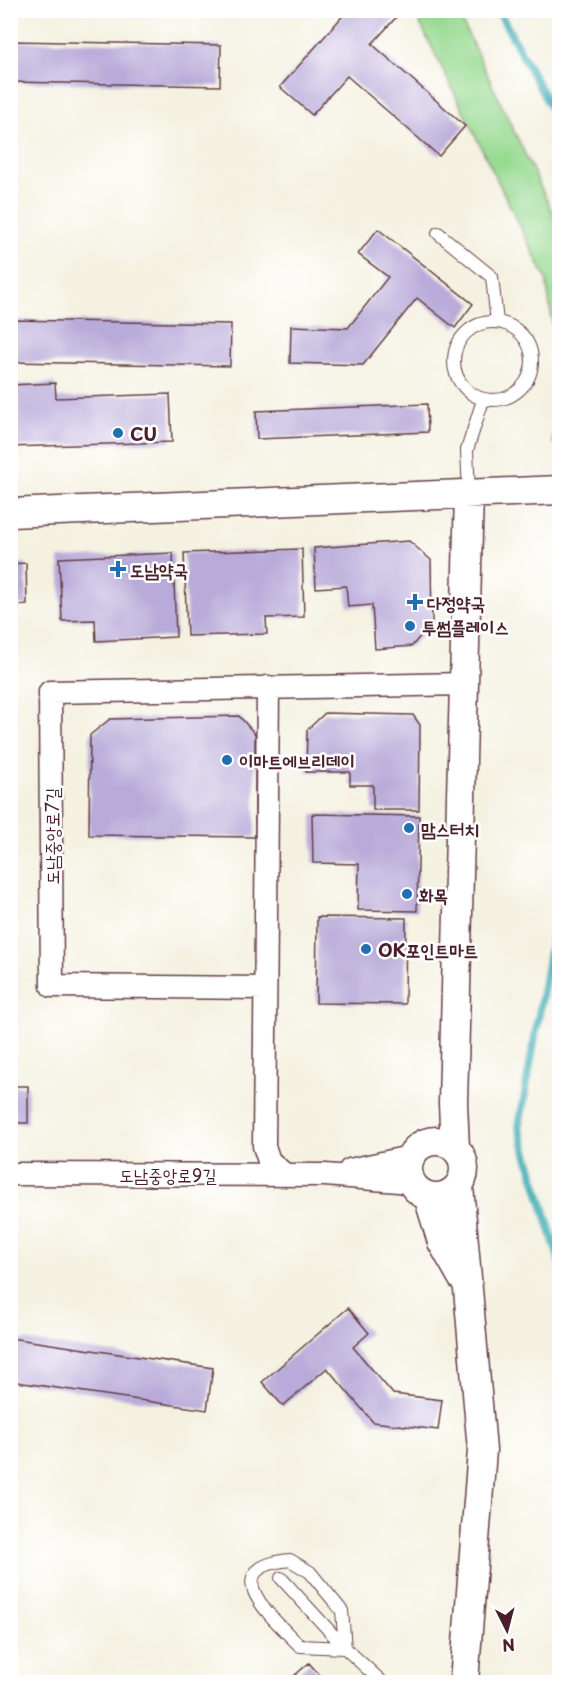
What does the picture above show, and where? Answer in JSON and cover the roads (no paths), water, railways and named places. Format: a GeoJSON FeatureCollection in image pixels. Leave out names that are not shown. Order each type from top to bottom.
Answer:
{"type":"FeatureCollection","features":[{"type":"Feature","properties":{"kind":"street"},"geometry":{"type":"LineString","coordinates":[[10,513],[560,490]]}},
{"type":"Feature","properties":{"kind":"street"},"geometry":{"type":"LineString","coordinates":[[464,1683],[482,1450],[459,1186],[464,1171],[463,1162],[455,1148],[454,1076],[469,493]]}},
{"type":"Feature","properties":{"kind":"street","name":"도남중앙로7길"},"geometry":{"type":"LineString","coordinates":[[265,988],[52,986],[50,692],[465,684]]}},
{"type":"Feature","properties":{"kind":"street"},"geometry":{"type":"LineString","coordinates":[[268,687],[264,1146],[269,1161],[285,1175]]}},
{"type":"Feature","properties":{"kind":"street"},"geometry":{"type":"LineString","coordinates":[[454,1076],[419,1170],[442,1242],[466,1284]]}},
{"type":"Feature","properties":{"kind":"street"},"geometry":{"type":"LineString","coordinates":[[419,1170],[441,1141],[455,1148]]}},
{"type":"Feature","properties":{"kind":"street"},"geometry":{"type":"LineString","coordinates":[[239,1174],[264,1146]]}},
{"type":"Feature","properties":{"kind":"street"},"geometry":{"type":"LineString","coordinates":[[419,1170],[445,1196],[459,1186]]}},
{"type":"Feature","properties":{"kind":"street","name":"도남중앙로9길"},"geometry":{"type":"LineString","coordinates":[[10,1174],[325,1175],[419,1170]]}},
{"type":"Feature","properties":{"kind":"lane"},"geometry":{"type":"LineString","coordinates":[[438,233],[492,277],[497,322]]}},
{"type":"Feature","properties":{"kind":"lane"},"geometry":{"type":"LineString","coordinates":[[497,322],[509,325],[525,338],[533,356],[532,369],[528,381],[514,395],[496,401],[483,400],[471,394],[462,385],[455,368],[456,348],[462,337],[472,329],[483,323],[497,322]]}},
{"type":"Feature","properties":{"kind":"lane"},"geometry":{"type":"LineString","coordinates":[[469,493],[467,450],[483,400]]}},
{"type":"Feature","properties":{"kind":"lane"},"geometry":{"type":"LineString","coordinates":[[290,1560],[310,1572],[342,1611],[345,1648],[300,1646],[258,1604],[252,1589],[256,1574],[272,1562],[290,1560]]}},
{"type":"Feature","properties":{"kind":"lane"},"geometry":{"type":"LineString","coordinates":[[281,1578],[345,1648],[382,1683]]}},
{"type":"Feature","properties":{"kind":"waterway"},"geometry":{"type":"LineString","coordinates":[[498,10],[560,125]]}},
{"type":"Feature","properties":{"kind":"waterway"},"geometry":{"type":"LineString","coordinates":[[560,896],[519,1127],[560,1262]]}},
{"type":"Feature","properties":{"kind":"place","name":"CU"},"geometry":{"type":"Point","coordinates":[118,433]}},
{"type":"Feature","properties":{"kind":"place","name":"도남약국"},"geometry":{"type":"Point","coordinates":[118,569]}},
{"type":"Feature","properties":{"kind":"place","name":"다정약국"},"geometry":{"type":"Point","coordinates":[415,602]}},
{"type":"Feature","properties":{"kind":"place","name":"투썸플레이스"},"geometry":{"type":"Point","coordinates":[410,626]}},
{"type":"Feature","properties":{"kind":"place","name":"이마트에브리데이"},"geometry":{"type":"Point","coordinates":[227,760]}},
{"type":"Feature","properties":{"kind":"place","name":"맘스터치"},"geometry":{"type":"Point","coordinates":[409,828]}},
{"type":"Feature","properties":{"kind":"place","name":"화목"},"geometry":{"type":"Point","coordinates":[407,894]}},
{"type":"Feature","properties":{"kind":"place","name":"OK포인트마트"},"geometry":{"type":"Point","coordinates":[366,949]}}]}
